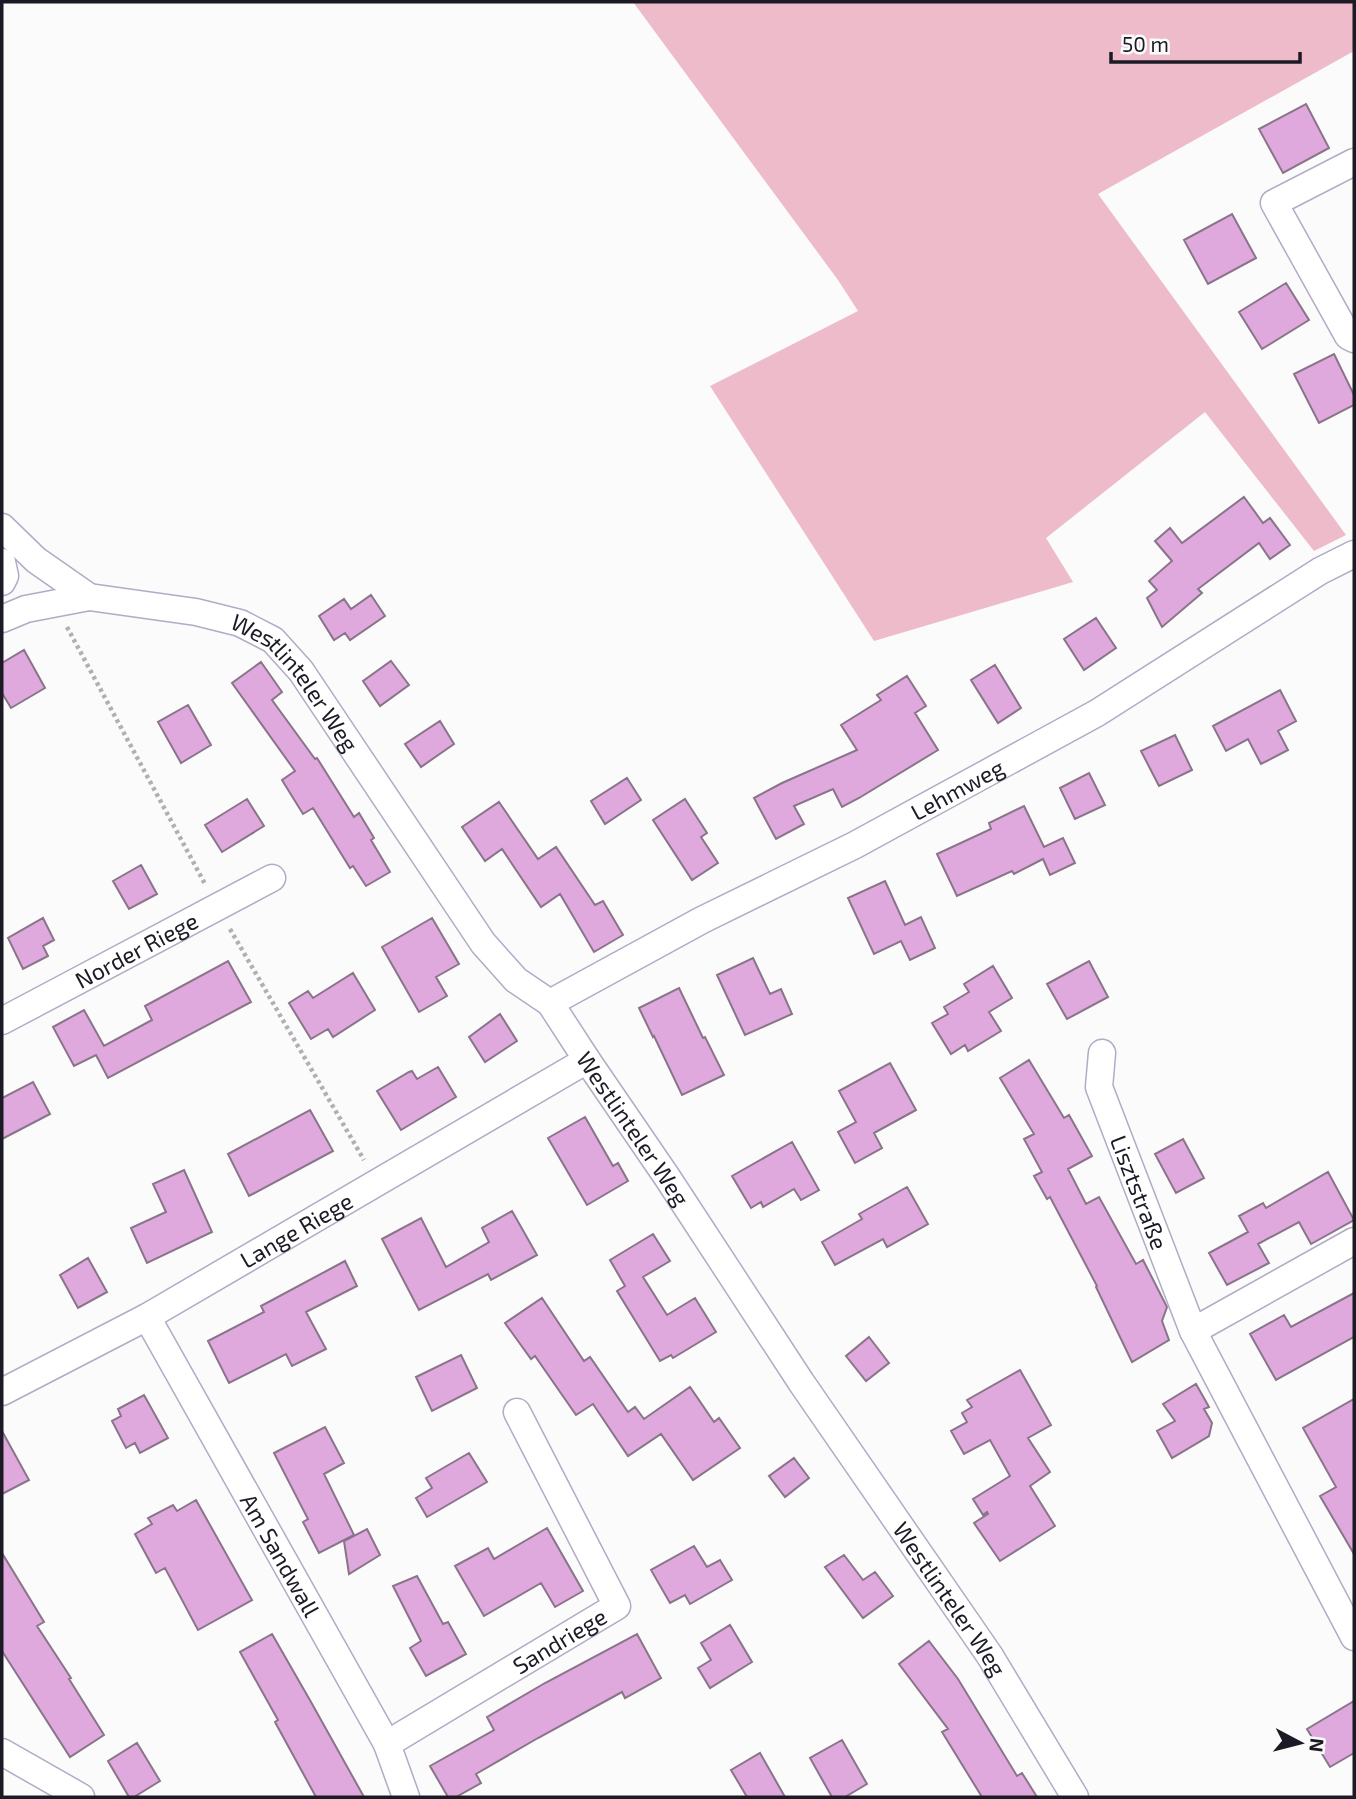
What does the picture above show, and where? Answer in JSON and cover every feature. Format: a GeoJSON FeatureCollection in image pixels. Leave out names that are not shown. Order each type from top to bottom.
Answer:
{"type":"FeatureCollection","features":[{"type":"Feature","properties":{"kind":"street"},"geometry":{"type":"LineString","coordinates":[[1354,162],[1274,203],[1348,336],[1354,339]]}},
{"type":"Feature","properties":{"kind":"street","name":"Westlinteler Weg"},"geometry":{"type":"LineString","coordinates":[[2,527],[36,560],[89,597]]}},
{"type":"Feature","properties":{"kind":"street","name":"Lehmweg"},"geometry":{"type":"LineString","coordinates":[[550,1003],[702,920],[855,845],[1097,713],[1320,571],[1354,554]]}},
{"type":"Feature","properties":{"kind":"street"},"geometry":{"type":"LineString","coordinates":[[2,562],[5,576],[2,582]]}},
{"type":"Feature","properties":{"kind":"street","name":"Westlinteler Weg"},"geometry":{"type":"LineString","coordinates":[[2,619],[26,609],[89,597],[196,612],[240,623],[273,640],[300,671],[483,943],[516,980],[550,1003],[801,1382],[990,1656],[1075,1797]]}},
{"type":"Feature","properties":{"kind":"street","name":"Norder Riege"},"geometry":{"type":"LineString","coordinates":[[2,1021],[272,878]]}},
{"type":"Feature","properties":{"kind":"street","name":"Lisztstraße"},"geometry":{"type":"LineString","coordinates":[[1102,1053],[1099,1087],[1193,1331],[1354,1637]]}},
{"type":"Feature","properties":{"kind":"street","name":"Lange Riege"},"geometry":{"type":"LineString","coordinates":[[2,1392],[147,1317],[587,1060]]}},
{"type":"Feature","properties":{"kind":"street"},"geometry":{"type":"LineString","coordinates":[[1193,1331],[1354,1241]]}},
{"type":"Feature","properties":{"kind":"street","name":"Am Sandwall"},"geometry":{"type":"LineString","coordinates":[[147,1317],[387,1744],[406,1797]]}},
{"type":"Feature","properties":{"kind":"street","name":"Sandriege"},"geometry":{"type":"LineString","coordinates":[[387,1744],[617,1606],[516,1412]]}},
{"type":"Feature","properties":{"kind":"street"},"geometry":{"type":"LineString","coordinates":[[2,1752],[81,1797]]}},
{"type":"Feature","properties":{"kind":"shaded area"},"geometry":{"type":"Polygon","coordinates":[[[633,2],[1354,2],[1354,51],[1098,194],[1346,535],[1314,551],[1205,412],[1046,538],[1073,582],[874,641],[710,386],[858,311],[633,2]]]}},
{"type":"Feature","properties":{"kind":"building"},"geometry":{"type":"Polygon","coordinates":[[[1306,104],[1329,148],[1283,173],[1259,129],[1306,104]]]}},
{"type":"Feature","properties":{"kind":"building"},"geometry":{"type":"Polygon","coordinates":[[[1232,214],[1256,258],[1208,284],[1184,240],[1232,214]]]}},
{"type":"Feature","properties":{"kind":"building"},"geometry":{"type":"Polygon","coordinates":[[[1286,283],[1309,320],[1262,349],[1239,312],[1286,283]]]}},
{"type":"Feature","properties":{"kind":"building"},"geometry":{"type":"Polygon","coordinates":[[[1334,354],[1354,395],[1354,405],[1319,423],[1294,374],[1334,354]]]}},
{"type":"Feature","properties":{"kind":"building"},"geometry":{"type":"Polygon","coordinates":[[[1244,497],[1263,523],[1270,518],[1290,545],[1270,559],[1259,543],[1198,589],[1202,593],[1162,627],[1147,598],[1157,590],[1149,581],[1172,561],[1155,541],[1170,528],[1182,543],[1244,497]]]}},
{"type":"Feature","properties":{"kind":"building"},"geometry":{"type":"Polygon","coordinates":[[[371,595],[385,616],[350,640],[345,633],[334,640],[319,616],[344,599],[351,609],[371,595]]]}},
{"type":"Feature","properties":{"kind":"building"},"geometry":{"type":"Polygon","coordinates":[[[1096,618],[1116,648],[1084,670],[1064,639],[1096,618]]]}},
{"type":"Feature","properties":{"kind":"building"},"geometry":{"type":"Polygon","coordinates":[[[24,650],[45,688],[11,708],[2,693],[2,663],[24,650]]]}},
{"type":"Feature","properties":{"kind":"building"},"geometry":{"type":"Polygon","coordinates":[[[391,661],[409,685],[380,706],[363,681],[391,661]]]}},
{"type":"Feature","properties":{"kind":"building"},"geometry":{"type":"Polygon","coordinates":[[[261,662],[282,692],[272,700],[315,759],[317,758],[354,817],[359,813],[390,872],[366,886],[353,866],[350,868],[313,808],[303,814],[282,780],[295,771],[232,683],[261,662]]]}},
{"type":"Feature","properties":{"kind":"building"},"geometry":{"type":"Polygon","coordinates":[[[995,665],[1021,708],[998,723],[971,680],[995,665]]]}},
{"type":"Feature","properties":{"kind":"building"},"geometry":{"type":"Polygon","coordinates":[[[907,676],[926,706],[915,713],[938,750],[842,807],[833,789],[794,806],[804,824],[776,839],[754,798],[857,750],[841,725],[881,700],[877,695],[907,676]]]}},
{"type":"Feature","properties":{"kind":"building"},"geometry":{"type":"Polygon","coordinates":[[[1280,690],[1296,721],[1278,731],[1288,750],[1261,764],[1248,739],[1226,751],[1213,726],[1280,690]]]}},
{"type":"Feature","properties":{"kind":"building"},"geometry":{"type":"Polygon","coordinates":[[[188,705],[211,745],[181,763],[158,722],[188,705]]]}},
{"type":"Feature","properties":{"kind":"building"},"geometry":{"type":"Polygon","coordinates":[[[440,721],[454,744],[421,767],[405,744],[440,721]]]}},
{"type":"Feature","properties":{"kind":"building"},"geometry":{"type":"Polygon","coordinates":[[[1175,735],[1192,770],[1159,786],[1141,751],[1175,735]]]}},
{"type":"Feature","properties":{"kind":"building"},"geometry":{"type":"Polygon","coordinates":[[[1089,773],[1105,805],[1075,819],[1060,788],[1089,773]]]}},
{"type":"Feature","properties":{"kind":"building"},"geometry":{"type":"Polygon","coordinates":[[[627,778],[641,800],[605,824],[591,801],[627,778]]]}},
{"type":"Feature","properties":{"kind":"building"},"geometry":{"type":"Polygon","coordinates":[[[247,799],[264,826],[222,852],[205,825],[247,799]]]}},
{"type":"Feature","properties":{"kind":"building"},"geometry":{"type":"Polygon","coordinates":[[[685,799],[707,833],[701,837],[718,863],[692,880],[653,820],[685,799]]]}},
{"type":"Feature","properties":{"kind":"building"},"geometry":{"type":"Polygon","coordinates":[[[499,802],[538,859],[556,847],[595,905],[603,901],[623,935],[594,952],[560,894],[541,907],[502,849],[485,861],[462,827],[499,802]]]}},
{"type":"Feature","properties":{"kind":"building"},"geometry":{"type":"Polygon","coordinates":[[[1024,806],[1044,847],[1063,838],[1075,863],[1050,875],[1043,859],[1014,874],[1012,871],[957,896],[937,854],[991,829],[989,823],[1024,806]]]}},
{"type":"Feature","properties":{"kind":"building"},"geometry":{"type":"Polygon","coordinates":[[[141,865],[157,894],[129,909],[113,881],[141,865]]]}},
{"type":"Feature","properties":{"kind":"building"},"geometry":{"type":"Polygon","coordinates":[[[885,881],[905,925],[921,917],[935,948],[910,960],[901,941],[874,954],[848,898],[885,881]]]}},
{"type":"Feature","properties":{"kind":"building"},"geometry":{"type":"Polygon","coordinates":[[[43,918],[54,940],[43,946],[48,956],[23,969],[8,938],[43,918]]]}},
{"type":"Feature","properties":{"kind":"building"},"geometry":{"type":"Polygon","coordinates":[[[432,918],[459,964],[436,977],[447,996],[419,1012],[382,947],[432,918]]]}},
{"type":"Feature","properties":{"kind":"building"},"geometry":{"type":"Polygon","coordinates":[[[753,958],[770,994],[781,989],[792,1014],[745,1035],[717,975],[753,958]]]}},
{"type":"Feature","properties":{"kind":"building"},"geometry":{"type":"Polygon","coordinates":[[[228,961],[251,1002],[108,1078],[96,1055],[74,1066],[53,1027],[84,1010],[104,1046],[152,1020],[145,1006],[228,961]]]}},
{"type":"Feature","properties":{"kind":"building"},"geometry":{"type":"Polygon","coordinates":[[[1089,961],[1108,997],[1067,1019],[1047,984],[1089,961]]]}},
{"type":"Feature","properties":{"kind":"building"},"geometry":{"type":"Polygon","coordinates":[[[993,966],[1012,998],[989,1012],[1001,1031],[968,1051],[965,1045],[951,1054],[932,1023],[948,1014],[944,1007],[969,992],[964,984],[993,966]]]}},
{"type":"Feature","properties":{"kind":"building"},"geometry":{"type":"Polygon","coordinates":[[[353,973],[375,1010],[333,1037],[328,1029],[311,1039],[289,1003],[308,991],[313,998],[353,973]]]}},
{"type":"Feature","properties":{"kind":"building"},"geometry":{"type":"Polygon","coordinates":[[[679,988],[724,1075],[682,1095],[639,1008],[679,988]]]}},
{"type":"Feature","properties":{"kind":"building"},"geometry":{"type":"Polygon","coordinates":[[[500,1014],[517,1041],[485,1062],[469,1037],[500,1014]]]}},
{"type":"Feature","properties":{"kind":"building"},"geometry":{"type":"Polygon","coordinates":[[[1029,1060],[1064,1118],[1069,1115],[1092,1156],[1068,1169],[1086,1204],[1099,1197],[1136,1264],[1143,1260],[1167,1307],[1162,1321],[1169,1340],[1132,1362],[1097,1286],[1050,1197],[1047,1199],[1034,1176],[1042,1172],[1024,1139],[1034,1134],[1000,1078],[1029,1060]]]}},
{"type":"Feature","properties":{"kind":"building"},"geometry":{"type":"Polygon","coordinates":[[[890,1063],[916,1110],[874,1133],[882,1148],[855,1163],[838,1132],[856,1122],[839,1091],[890,1063]]]}},
{"type":"Feature","properties":{"kind":"building"},"geometry":{"type":"Polygon","coordinates":[[[438,1067],[456,1097],[401,1130],[377,1091],[409,1072],[412,1071],[417,1079],[438,1067]]]}},
{"type":"Feature","properties":{"kind":"building"},"geometry":{"type":"Polygon","coordinates":[[[33,1082],[50,1114],[2,1139],[2,1098],[33,1082]]]}},
{"type":"Feature","properties":{"kind":"building"},"geometry":{"type":"Polygon","coordinates":[[[310,1110],[333,1151],[249,1196],[228,1154],[310,1110]]]}},
{"type":"Feature","properties":{"kind":"building"},"geometry":{"type":"Polygon","coordinates":[[[585,1117],[613,1166],[618,1163],[628,1181],[587,1205],[548,1138],[585,1117]]]}},
{"type":"Feature","properties":{"kind":"building"},"geometry":{"type":"Polygon","coordinates":[[[1183,1139],[1204,1178],[1176,1193],[1155,1154],[1183,1139]]]}},
{"type":"Feature","properties":{"kind":"building"},"geometry":{"type":"Polygon","coordinates":[[[792,1142],[819,1190],[801,1200],[794,1189],[763,1207],[761,1202],[751,1208],[732,1176],[792,1142]]]}},
{"type":"Feature","properties":{"kind":"building"},"geometry":{"type":"Polygon","coordinates":[[[184,1170],[212,1232],[147,1263],[131,1228],[166,1212],[153,1184],[184,1170]]]}},
{"type":"Feature","properties":{"kind":"building"},"geometry":{"type":"Polygon","coordinates":[[[1328,1172],[1354,1220],[1311,1244],[1299,1222],[1258,1244],[1269,1263],[1227,1285],[1209,1253],[1248,1232],[1239,1216],[1263,1203],[1266,1208],[1328,1172]]]}},
{"type":"Feature","properties":{"kind":"building"},"geometry":{"type":"Polygon","coordinates":[[[907,1187],[928,1224],[887,1247],[883,1239],[835,1265],[822,1242],[862,1219],[859,1214],[907,1187]]]}},
{"type":"Feature","properties":{"kind":"building"},"geometry":{"type":"Polygon","coordinates":[[[512,1211],[537,1255],[491,1280],[488,1274],[419,1310],[382,1239],[421,1218],[446,1267],[489,1242],[482,1228],[512,1211]]]}},
{"type":"Feature","properties":{"kind":"building"},"geometry":{"type":"Polygon","coordinates":[[[653,1234],[670,1261],[643,1277],[667,1315],[695,1298],[716,1332],[673,1358],[671,1355],[660,1361],[617,1291],[625,1286],[610,1260],[653,1234]]]}},
{"type":"Feature","properties":{"kind":"building"},"geometry":{"type":"Polygon","coordinates":[[[88,1258],[107,1292],[78,1308],[60,1275],[88,1258]]]}},
{"type":"Feature","properties":{"kind":"building"},"geometry":{"type":"Polygon","coordinates":[[[345,1261],[357,1286],[306,1312],[326,1349],[292,1366],[286,1354],[229,1383],[208,1341],[264,1312],[261,1306],[345,1261]]]}},
{"type":"Feature","properties":{"kind":"building"},"geometry":{"type":"Polygon","coordinates":[[[1354,1293],[1354,1337],[1276,1380],[1250,1334],[1284,1315],[1291,1327],[1354,1293]]]}},
{"type":"Feature","properties":{"kind":"building"},"geometry":{"type":"Polygon","coordinates":[[[542,1298],[584,1361],[590,1357],[628,1412],[635,1407],[644,1419],[690,1387],[714,1422],[719,1418],[740,1448],[693,1480],[661,1434],[628,1456],[593,1404],[576,1415],[535,1356],[531,1359],[505,1323],[542,1298]]]}},
{"type":"Feature","properties":{"kind":"building"},"geometry":{"type":"Polygon","coordinates":[[[869,1337],[889,1363],[866,1381],[846,1356],[869,1337]]]}},
{"type":"Feature","properties":{"kind":"building"},"geometry":{"type":"Polygon","coordinates":[[[461,1355],[477,1388],[432,1411],[416,1377],[461,1355]]]}},
{"type":"Feature","properties":{"kind":"building"},"geometry":{"type":"Polygon","coordinates":[[[1020,1370],[1051,1425],[1028,1438],[1050,1472],[1030,1486],[1055,1526],[1000,1561],[974,1523],[988,1514],[987,1512],[983,1515],[973,1499],[1010,1476],[990,1440],[964,1454],[951,1431],[967,1422],[962,1413],[972,1407],[967,1400],[1020,1370]]]}},
{"type":"Feature","properties":{"kind":"building"},"geometry":{"type":"Polygon","coordinates":[[[1196,1384],[1209,1407],[1204,1409],[1212,1423],[1209,1436],[1172,1458],[1157,1431],[1175,1421],[1163,1404],[1196,1384]]]}},
{"type":"Feature","properties":{"kind":"building"},"geometry":{"type":"Polygon","coordinates":[[[144,1395],[168,1438],[140,1453],[135,1443],[126,1448],[112,1421],[121,1416],[118,1409],[144,1395]]]}},
{"type":"Feature","properties":{"kind":"building"},"geometry":{"type":"Polygon","coordinates":[[[1354,1399],[1354,1554],[1320,1496],[1336,1487],[1303,1428],[1354,1399]]]}},
{"type":"Feature","properties":{"kind":"building"},"geometry":{"type":"Polygon","coordinates":[[[325,1427],[344,1463],[324,1474],[354,1535],[319,1553],[303,1522],[308,1519],[274,1453],[325,1427]]]}},
{"type":"Feature","properties":{"kind":"building"},"geometry":{"type":"Polygon","coordinates":[[[2,1431],[29,1480],[2,1494],[2,1431]]]}},
{"type":"Feature","properties":{"kind":"building"},"geometry":{"type":"Polygon","coordinates":[[[469,1453],[487,1482],[427,1517],[416,1498],[432,1488],[426,1478],[469,1453]]]}},
{"type":"Feature","properties":{"kind":"building"},"geometry":{"type":"Polygon","coordinates":[[[794,1458],[809,1478],[785,1497],[769,1476],[794,1458]]]}},
{"type":"Feature","properties":{"kind":"building"},"geometry":{"type":"Polygon","coordinates":[[[196,1500],[252,1600],[198,1630],[165,1568],[156,1573],[135,1534],[152,1524],[148,1518],[173,1505],[177,1511],[196,1500]]]}},
{"type":"Feature","properties":{"kind":"building"},"geometry":{"type":"Polygon","coordinates":[[[547,1528],[583,1591],[555,1607],[541,1583],[484,1616],[455,1566],[488,1548],[494,1559],[547,1528]]]}},
{"type":"Feature","properties":{"kind":"building"},"geometry":{"type":"Polygon","coordinates":[[[367,1529],[380,1555],[349,1574],[344,1541],[367,1529]]]}},
{"type":"Feature","properties":{"kind":"building"},"geometry":{"type":"Polygon","coordinates":[[[694,1546],[707,1567],[720,1560],[732,1580],[690,1604],[685,1595],[670,1603],[651,1570],[694,1546]]]}},
{"type":"Feature","properties":{"kind":"building"},"geometry":{"type":"Polygon","coordinates":[[[2,1553],[44,1622],[37,1626],[104,1735],[70,1757],[2,1651],[2,1553]]]}},
{"type":"Feature","properties":{"kind":"building"},"geometry":{"type":"Polygon","coordinates":[[[844,1555],[863,1580],[875,1572],[893,1596],[863,1618],[825,1567],[844,1555]]]}},
{"type":"Feature","properties":{"kind":"building"},"geometry":{"type":"Polygon","coordinates":[[[417,1576],[443,1624],[448,1622],[466,1654],[426,1676],[410,1648],[421,1641],[393,1586],[417,1576]]]}},
{"type":"Feature","properties":{"kind":"building"},"geometry":{"type":"Polygon","coordinates":[[[730,1625],[752,1662],[710,1688],[698,1668],[711,1660],[701,1643],[730,1625]]]}},
{"type":"Feature","properties":{"kind":"building"},"geometry":{"type":"Polygon","coordinates":[[[272,1634],[364,1797],[316,1797],[240,1652],[272,1634]]]}},
{"type":"Feature","properties":{"kind":"building"},"geometry":{"type":"Polygon","coordinates":[[[637,1634],[661,1678],[625,1698],[622,1692],[538,1738],[476,1774],[481,1783],[456,1797],[448,1797],[430,1766],[494,1730],[487,1717],[637,1634]]]}},
{"type":"Feature","properties":{"kind":"building"},"geometry":{"type":"Polygon","coordinates":[[[929,1641],[958,1679],[1017,1776],[1022,1773],[1037,1797],[982,1797],[942,1732],[948,1729],[899,1664],[929,1641]]]}},
{"type":"Feature","properties":{"kind":"building"},"geometry":{"type":"Polygon","coordinates":[[[1354,1701],[1354,1753],[1330,1767],[1307,1729],[1354,1701]]]}},
{"type":"Feature","properties":{"kind":"building"},"geometry":{"type":"Polygon","coordinates":[[[842,1740],[867,1784],[845,1797],[832,1797],[810,1758],[842,1740]]]}},
{"type":"Feature","properties":{"kind":"building"},"geometry":{"type":"Polygon","coordinates":[[[137,1743],[160,1781],[134,1797],[129,1797],[108,1761],[137,1743]]]}},
{"type":"Feature","properties":{"kind":"building"},"geometry":{"type":"Polygon","coordinates":[[[760,1753],[785,1797],[747,1797],[731,1770],[760,1753]]]}}]}
